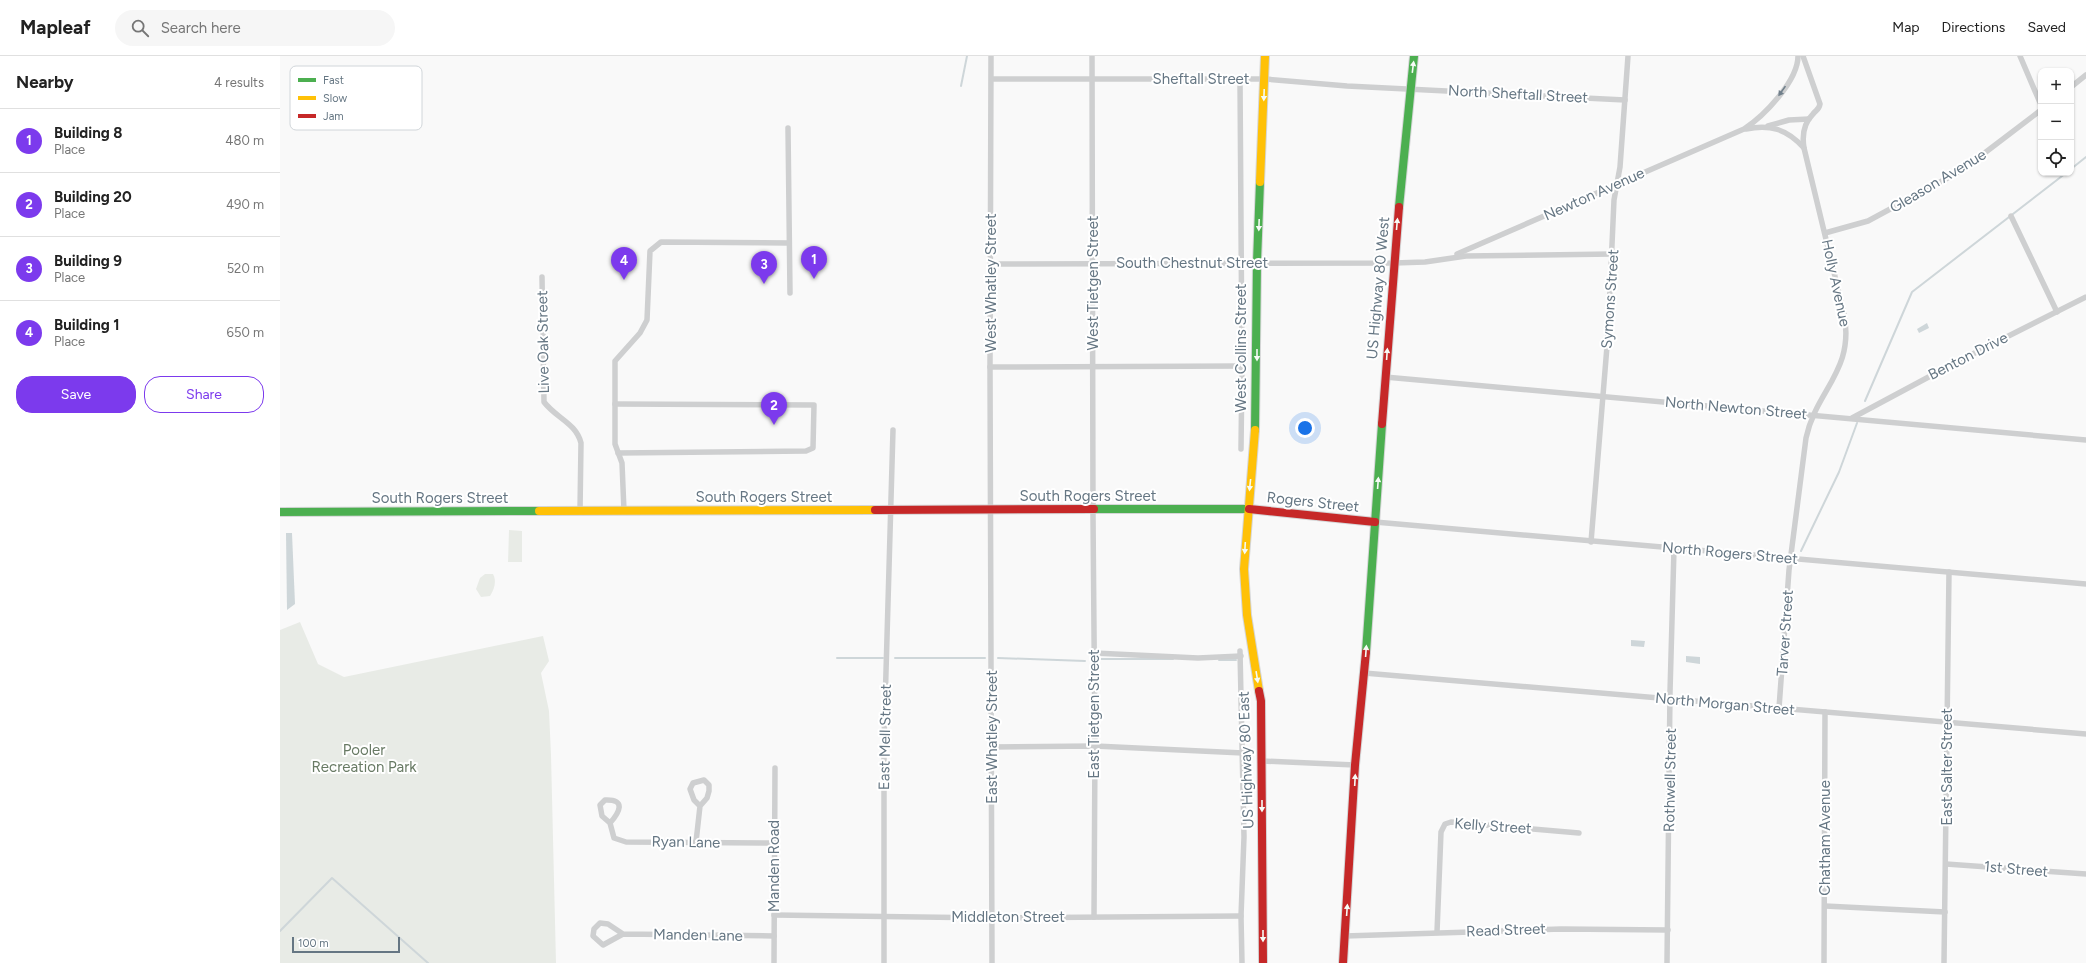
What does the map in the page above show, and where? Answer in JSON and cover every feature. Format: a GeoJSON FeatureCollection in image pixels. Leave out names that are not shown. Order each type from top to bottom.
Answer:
{"type":"FeatureCollection","features":[{"type":"Feature","properties":{"kind":"main road"},"geometry":{"type":"LineString","coordinates":[[1248,509],[1256,431],[1257,262],[1265,56]]}},
{"type":"Feature","properties":{"kind":"main road","name":"US Highway 80 West"},"geometry":{"type":"LineString","coordinates":[[1375,522],[1394,263],[1414,56]]}},
{"type":"Feature","properties":{"kind":"main road","name":"South Rogers Street"},"geometry":{"type":"LineString","coordinates":[[280,512],[992,511],[1248,509]]}},
{"type":"Feature","properties":{"kind":"main road","name":"Rogers Street"},"geometry":{"type":"LineString","coordinates":[[1248,509],[1375,522]]}},
{"type":"Feature","properties":{"kind":"main road","name":"US Highway 80 East"},"geometry":{"type":"LineString","coordinates":[[1248,509],[1244,569],[1247,615],[1261,701],[1263,963]]}},
{"type":"Feature","properties":{"kind":"main road"},"geometry":{"type":"LineString","coordinates":[[1343,963],[1355,765],[1364,673],[1375,522]]}},
{"type":"Feature","properties":{"kind":"street","name":"West Whatley Street"},"geometry":{"type":"LineString","coordinates":[[992,56],[990,367],[992,511]]}},
{"type":"Feature","properties":{"kind":"street","name":"West Tietgen Street"},"geometry":{"type":"LineString","coordinates":[[1092,56],[1094,367],[1093,510]]}},
{"type":"Feature","properties":{"kind":"street","name":"Symons Street"},"geometry":{"type":"LineString","coordinates":[[1591,542],[1613,254],[1614,200],[1617,183],[1628,56]]}},
{"type":"Feature","properties":{"kind":"street","name":"Newton Avenue"},"geometry":{"type":"LineString","coordinates":[[1444,258],[1459,254],[1617,183],[1744,129],[1757,120],[1781,93],[1794,73],[1798,56]]}},
{"type":"Feature","properties":{"kind":"street","name":"Holly Avenue"},"geometry":{"type":"LineString","coordinates":[[1791,558],[1806,438],[1812,415],[1843,359],[1846,341],[1844,314],[1804,148],[1804,132],[1809,118],[1819,109],[1820,104],[1803,56]]}},
{"type":"Feature","properties":{"kind":"street"},"geometry":{"type":"LineString","coordinates":[[2020,56],[2041,104]]}},
{"type":"Feature","properties":{"kind":"street"},"geometry":{"type":"LineString","coordinates":[[2074,85],[2086,76]]}},
{"type":"Feature","properties":{"kind":"street","name":"Sheftall Street"},"geometry":{"type":"LineString","coordinates":[[992,79],[1265,79],[1410,89]]}},
{"type":"Feature","properties":{"kind":"street","name":"West Collins Street"},"geometry":{"type":"LineString","coordinates":[[1240,79],[1240,262],[1242,366],[1241,449]]}},
{"type":"Feature","properties":{"kind":"street","name":"North Sheftall Street"},"geometry":{"type":"LineString","coordinates":[[1410,89],[1625,100]]}},
{"type":"Feature","properties":{"kind":"street","name":"Gleason Avenue"},"geometry":{"type":"LineString","coordinates":[[1825,233],[1868,221],[1955,174],[2038,112]]}},
{"type":"Feature","properties":{"kind":"street","name":"Newton Avenue"},"geometry":{"type":"LineString","coordinates":[[1744,129],[1766,127],[1784,121],[1809,118]]}},
{"type":"Feature","properties":{"kind":"street","name":"Newton Avenue"},"geometry":{"type":"LineString","coordinates":[[1766,127],[1785,131],[1804,148]]}},
{"type":"Feature","properties":{"kind":"street"},"geometry":{"type":"LineString","coordinates":[[788,128],[790,293]]}},
{"type":"Feature","properties":{"kind":"street"},"geometry":{"type":"LineString","coordinates":[[2011,216],[2057,312]]}},
{"type":"Feature","properties":{"kind":"street"},"geometry":{"type":"LineString","coordinates":[[624,511],[623,470],[615,444],[615,361],[640,333],[647,320],[650,251],[654,246],[661,242],[789,243]]}},
{"type":"Feature","properties":{"kind":"street"},"geometry":{"type":"LineString","coordinates":[[1444,258],[1472,255],[1613,254]]}},
{"type":"Feature","properties":{"kind":"street","name":"South Chestnut Street"},"geometry":{"type":"LineString","coordinates":[[991,264],[1175,265],[1240,262],[1394,263],[1425,262],[1444,258]]}},
{"type":"Feature","properties":{"kind":"street","name":"Live Oak Street"},"geometry":{"type":"LineString","coordinates":[[542,277],[544,402],[550,410],[573,426],[579,434],[581,443],[580,511]]}},
{"type":"Feature","properties":{"kind":"street","name":"Benton Drive"},"geometry":{"type":"LineString","coordinates":[[1852,418],[1951,365],[2086,297]]}},
{"type":"Feature","properties":{"kind":"street"},"geometry":{"type":"LineString","coordinates":[[990,367],[1242,366]]}},
{"type":"Feature","properties":{"kind":"street","name":"North Newton Street"},"geometry":{"type":"LineString","coordinates":[[1385,377],[2086,440]]}},
{"type":"Feature","properties":{"kind":"street"},"geometry":{"type":"LineString","coordinates":[[615,404],[814,405],[813,448],[806,451],[618,453]]}},
{"type":"Feature","properties":{"kind":"street","name":"East Mell Street"},"geometry":{"type":"LineString","coordinates":[[884,963],[884,734],[892,510],[893,430]]}},
{"type":"Feature","properties":{"kind":"street","name":"East Tietgen Street"},"geometry":{"type":"LineString","coordinates":[[1093,510],[1095,746],[1094,917]]}},
{"type":"Feature","properties":{"kind":"street","name":"East Whatley Street"},"geometry":{"type":"LineString","coordinates":[[992,511],[992,963]]}},
{"type":"Feature","properties":{"kind":"street","name":"North Rogers Street"},"geometry":{"type":"LineString","coordinates":[[1375,522],[2086,584]]}},
{"type":"Feature","properties":{"kind":"street","name":"Rothwell Street"},"geometry":{"type":"LineString","coordinates":[[1667,963],[1670,699],[1674,549]]}},
{"type":"Feature","properties":{"kind":"street","name":"Tarver Street"},"geometry":{"type":"LineString","coordinates":[[1779,708],[1791,558]]}},
{"type":"Feature","properties":{"kind":"street","name":"East Salter Street"},"geometry":{"type":"LineString","coordinates":[[1944,963],[1949,572]]}},
{"type":"Feature","properties":{"kind":"street"},"geometry":{"type":"LineString","coordinates":[[1094,654],[1198,658],[1240,653],[1244,837],[1241,916],[1242,963]]}},
{"type":"Feature","properties":{"kind":"street","name":"North Morgan Street"},"geometry":{"type":"LineString","coordinates":[[1364,673],[2086,734]]}},
{"type":"Feature","properties":{"kind":"street","name":"Chatham Avenue"},"geometry":{"type":"LineString","coordinates":[[1824,963],[1825,712]]}},
{"type":"Feature","properties":{"kind":"street"},"geometry":{"type":"LineString","coordinates":[[992,747],[1095,746],[1243,753]]}},
{"type":"Feature","properties":{"kind":"street"},"geometry":{"type":"LineString","coordinates":[[1262,761],[1355,765]]}},
{"type":"Feature","properties":{"kind":"street","name":"Manden Road"},"geometry":{"type":"LineString","coordinates":[[774,963],[775,768]]}},
{"type":"Feature","properties":{"kind":"street"},"geometry":{"type":"LineString","coordinates":[[696,842],[700,806],[709,791],[709,785],[704,780],[693,782],[690,789],[694,800],[700,806]]}},
{"type":"Feature","properties":{"kind":"street","name":"Kelly Street"},"geometry":{"type":"LineString","coordinates":[[1437,932],[1441,832],[1445,824],[1452,822],[1578,833]]}},
{"type":"Feature","properties":{"kind":"street","name":"Ryan Lane"},"geometry":{"type":"LineString","coordinates":[[610,823],[614,838],[626,842],[775,843]]}},
{"type":"Feature","properties":{"kind":"street","name":"1st Street"},"geometry":{"type":"LineString","coordinates":[[1946,864],[2086,874]]}},
{"type":"Feature","properties":{"kind":"street"},"geometry":{"type":"LineString","coordinates":[[1825,906],[1945,912]]}},
{"type":"Feature","properties":{"kind":"street","name":"Middleton Street"},"geometry":{"type":"LineString","coordinates":[[774,915],[992,918],[1241,916]]}},
{"type":"Feature","properties":{"kind":"street","name":"Manden Lane"},"geometry":{"type":"LineString","coordinates":[[623,934],[608,924],[600,923],[594,929],[593,936],[603,945],[623,934],[774,936]]}},
{"type":"Feature","properties":{"kind":"street","name":"Read Street"},"geometry":{"type":"LineString","coordinates":[[1345,936],[1561,929],[1668,930]]}},
{"type":"Feature","properties":{"kind":"green space"},"geometry":{"type":"Polygon","coordinates":[[[509,530],[522,531],[522,562],[508,562],[509,530]]]}},
{"type":"Feature","properties":{"kind":"green space"},"geometry":{"type":"Polygon","coordinates":[[[485,574],[493,574],[495,580],[493,591],[490,596],[481,597],[476,589],[480,578],[485,574]]]}},
{"type":"Feature","properties":{"kind":"green space","name":"Pooler Recreation Park"},"geometry":{"type":"Polygon","coordinates":[[[300,622],[318,664],[344,677],[543,636],[549,661],[541,673],[549,711],[556,963],[280,963],[280,630],[300,622]]]}},
{"type":"Feature","properties":{"kind":"shaded area"},"geometry":{"type":"Polygon","coordinates":[[[1927,323],[1929,328],[1919,333],[1917,329],[1927,323]]]}},
{"type":"Feature","properties":{"kind":"shaded area"},"geometry":{"type":"Polygon","coordinates":[[[286,533],[292,533],[295,604],[287,610],[286,533]]]}},
{"type":"Feature","properties":{"kind":"shaded area"},"geometry":{"type":"Polygon","coordinates":[[[1631,640],[1645,641],[1644,647],[1631,646],[1631,640]]]}},
{"type":"Feature","properties":{"kind":"shaded area"},"geometry":{"type":"Polygon","coordinates":[[[1686,656],[1700,657],[1700,664],[1686,662],[1686,656]]]}},
{"type":"Feature","properties":{"kind":"waterway"},"geometry":{"type":"LineString","coordinates":[[961,86],[967,56]]}},
{"type":"Feature","properties":{"kind":"waterway"},"geometry":{"type":"LineString","coordinates":[[2074,167],[2086,157]]}},
{"type":"Feature","properties":{"kind":"waterway"},"geometry":{"type":"LineString","coordinates":[[1865,401],[1912,292],[2062,176]]}},
{"type":"Feature","properties":{"kind":"waterway"},"geometry":{"type":"LineString","coordinates":[[1801,551],[1839,472],[1857,423]]}},
{"type":"Feature","properties":{"kind":"waterway"},"geometry":{"type":"LineString","coordinates":[[837,658],[883,658]]}},
{"type":"Feature","properties":{"kind":"waterway"},"geometry":{"type":"LineString","coordinates":[[895,658],[985,658]]}},
{"type":"Feature","properties":{"kind":"waterway"},"geometry":{"type":"LineString","coordinates":[[998,658],[1085,661]]}},
{"type":"Feature","properties":{"kind":"waterway"},"geometry":{"type":"LineString","coordinates":[[1099,659],[1173,659]]}},
{"type":"Feature","properties":{"kind":"waterway"},"geometry":{"type":"LineString","coordinates":[[1219,660],[1236,660]]}},
{"type":"Feature","properties":{"kind":"waterway"},"geometry":{"type":"LineString","coordinates":[[280,931],[332,878],[428,963]]}},
{"type":"Feature","properties":{"kind":"traffic: fast"},"geometry":{"type":"LineString","coordinates":[[1399,207],[1414,56]]}},
{"type":"Feature","properties":{"kind":"traffic: fast"},"geometry":{"type":"LineString","coordinates":[[1255,430],[1257,262],[1260,182]]}},
{"type":"Feature","properties":{"kind":"traffic: fast"},"geometry":{"type":"LineString","coordinates":[[1366,652],[1382,424]]}},
{"type":"Feature","properties":{"kind":"traffic: fast"},"geometry":{"type":"LineString","coordinates":[[1094,509],[1249,509]]}},
{"type":"Feature","properties":{"kind":"traffic: fast"},"geometry":{"type":"LineString","coordinates":[[280,512],[539,511]]}},
{"type":"Feature","properties":{"kind":"traffic: slow"},"geometry":{"type":"LineString","coordinates":[[1260,182],[1265,56]]}},
{"type":"Feature","properties":{"kind":"traffic: slow"},"geometry":{"type":"LineString","coordinates":[[1255,430],[1244,569],[1247,615],[1259,691]]}},
{"type":"Feature","properties":{"kind":"traffic: slow"},"geometry":{"type":"LineString","coordinates":[[539,511],[875,510]]}},
{"type":"Feature","properties":{"kind":"traffic: jam"},"geometry":{"type":"LineString","coordinates":[[1382,424],[1399,207]]}},
{"type":"Feature","properties":{"kind":"traffic: jam"},"geometry":{"type":"LineString","coordinates":[[875,510],[1094,509]]}},
{"type":"Feature","properties":{"kind":"traffic: jam"},"geometry":{"type":"LineString","coordinates":[[1249,509],[1375,522]]}},
{"type":"Feature","properties":{"kind":"traffic: jam"},"geometry":{"type":"LineString","coordinates":[[1343,963],[1355,765],[1366,652]]}},
{"type":"Feature","properties":{"kind":"traffic: jam"},"geometry":{"type":"LineString","coordinates":[[1259,691],[1261,701],[1263,963]]}},
{"type":"Feature","properties":{"kind":"place","name":"Building 8"},"geometry":{"type":"Point","coordinates":[814,279]}},
{"type":"Feature","properties":{"kind":"place","name":"Building 1"},"geometry":{"type":"Point","coordinates":[624,280]}},
{"type":"Feature","properties":{"kind":"place","name":"Building 9"},"geometry":{"type":"Point","coordinates":[764,284]}},
{"type":"Feature","properties":{"kind":"place","name":"Building 20"},"geometry":{"type":"Point","coordinates":[774,425]}}]}
